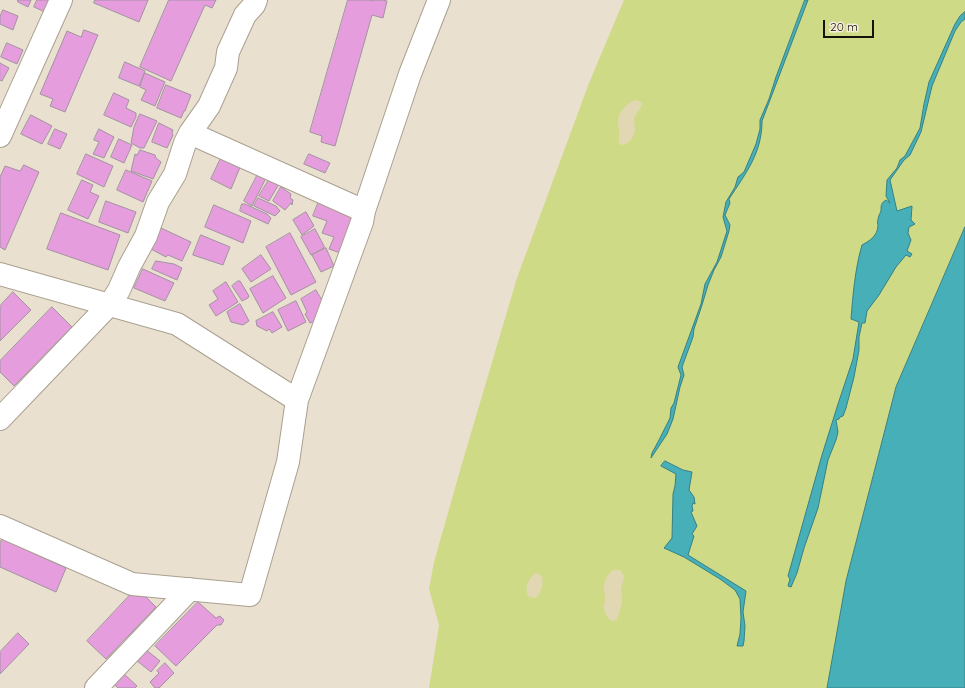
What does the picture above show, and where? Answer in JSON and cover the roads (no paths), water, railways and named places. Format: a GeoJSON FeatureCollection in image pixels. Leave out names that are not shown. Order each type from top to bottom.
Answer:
{"type":"FeatureCollection","features":[{"type":"Feature","properties":{"kind":"street"},"geometry":{"type":"LineString","coordinates":[[0,136],[62,0]]}},
{"type":"Feature","properties":{"kind":"street"},"geometry":{"type":"LineString","coordinates":[[0,419],[110,304],[120,290],[129,267],[146,236],[158,202],[175,174],[190,132],[209,106],[226,68],[228,52],[245,15],[254,5],[256,0]]}},
{"type":"Feature","properties":{"kind":"street"},"geometry":{"type":"LineString","coordinates":[[0,526],[132,584],[250,595],[288,462],[297,400],[362,222],[364,211],[410,74],[439,0]]}},
{"type":"Feature","properties":{"kind":"street"},"geometry":{"type":"LineString","coordinates":[[190,132],[364,211]]}},
{"type":"Feature","properties":{"kind":"street"},"geometry":{"type":"LineString","coordinates":[[0,274],[177,324],[297,400]]}},
{"type":"Feature","properties":{"kind":"street"},"geometry":{"type":"LineString","coordinates":[[96,688],[190,589]]}},
{"type":"Feature","properties":{"kind":"water"},"geometry":{"type":"Polygon","coordinates":[[[805,0],[808,0],[762,121],[756,153],[747,171],[729,199],[730,203],[725,215],[730,225],[729,231],[721,257],[708,285],[694,329],[693,337],[682,367],[684,375],[673,419],[667,434],[651,458],[652,453],[670,418],[671,408],[674,403],[681,375],[678,367],[701,304],[705,284],[717,262],[727,231],[723,217],[726,202],[735,187],[738,177],[744,172],[756,144],[760,129],[760,120],[805,0]]]}},
{"type":"Feature","properties":{"kind":"water"},"geometry":{"type":"Polygon","coordinates":[[[965,12],[965,19],[955,31],[932,86],[921,132],[910,155],[904,160],[890,180],[897,211],[912,206],[911,220],[915,224],[909,227],[908,233],[911,240],[907,251],[912,254],[910,257],[906,255],[896,267],[879,295],[867,311],[865,323],[862,323],[854,377],[846,408],[843,416],[836,420],[838,432],[828,460],[818,508],[791,587],[788,586],[790,579],[788,576],[822,455],[853,359],[859,322],[851,319],[856,272],[862,245],[875,235],[882,203],[886,200],[890,203],[886,196],[887,180],[897,168],[900,160],[905,156],[920,128],[929,82],[955,24],[960,16],[965,12]]]}},
{"type":"Feature","properties":{"kind":"water"},"geometry":{"type":"Polygon","coordinates":[[[965,227],[965,688],[827,688],[846,581],[896,387],[965,227]]]}},
{"type":"Feature","properties":{"kind":"water"},"geometry":{"type":"Polygon","coordinates":[[[665,461],[683,470],[692,472],[689,490],[694,497],[695,504],[693,503],[693,511],[691,512],[697,526],[692,534],[694,536],[688,555],[746,591],[743,612],[745,626],[743,646],[737,646],[740,634],[741,618],[740,599],[735,590],[684,557],[664,548],[672,538],[673,494],[676,474],[661,466],[665,461]]]}}]}
